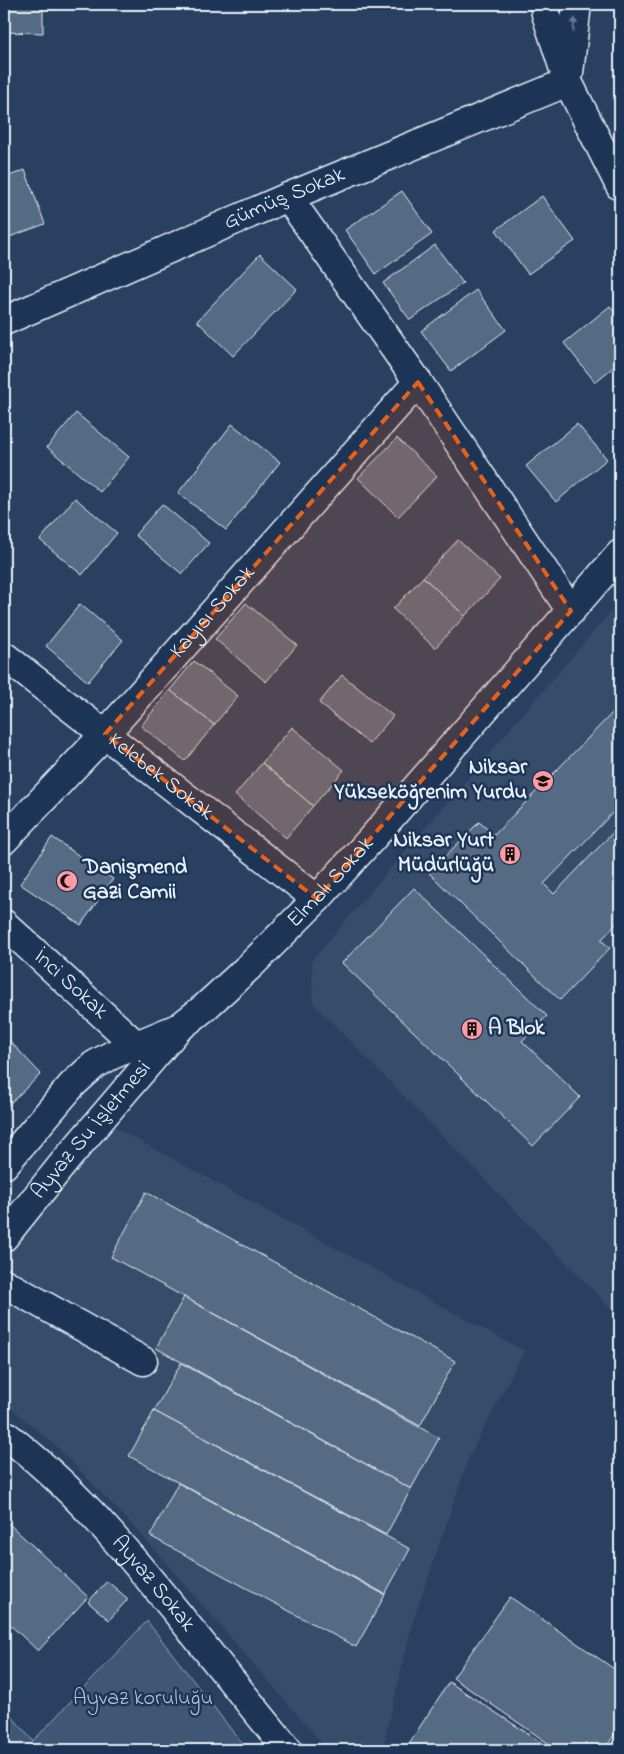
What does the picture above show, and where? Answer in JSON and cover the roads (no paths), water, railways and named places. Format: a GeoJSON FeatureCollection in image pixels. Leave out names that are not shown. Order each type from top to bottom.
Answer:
{"type":"FeatureCollection","features":[{"type":"Feature","properties":{"kind":"street"},"geometry":{"type":"LineString","coordinates":[[544,4],[568,82],[620,186]]}},
{"type":"Feature","properties":{"kind":"street"},"geometry":{"type":"LineString","coordinates":[[568,82],[577,4]]}},
{"type":"Feature","properties":{"kind":"street","name":"Gümüş Sokak"},"geometry":{"type":"LineString","coordinates":[[4,321],[288,197],[568,82]]}},
{"type":"Feature","properties":{"kind":"street"},"geometry":{"type":"LineString","coordinates":[[288,197],[418,382],[571,611]]}},
{"type":"Feature","properties":{"kind":"street","name":"Kayısı Sokak"},"geometry":{"type":"LineString","coordinates":[[4,840],[106,734],[418,382]]}},
{"type":"Feature","properties":{"kind":"street","name":"Elmalı Sokak"},"geometry":{"type":"LineString","coordinates":[[4,1165],[72,1085],[94,1065],[112,1055],[180,1027],[251,965],[317,899],[620,554]]}},
{"type":"Feature","properties":{"kind":"street","name":"Kelebek Sokak"},"geometry":{"type":"LineString","coordinates":[[4,656],[317,899]]}},
{"type":"Feature","properties":{"kind":"street","name":"İnci Sokak"},"geometry":{"type":"LineString","coordinates":[[4,924],[136,1045]]}},
{"type":"Feature","properties":{"kind":"street","name":"Ayvaz Su İşletmesi"},"geometry":{"type":"LineString","coordinates":[[4,1237],[97,1122],[180,1027]]}},
{"type":"Feature","properties":{"kind":"street"},"geometry":{"type":"LineString","coordinates":[[4,1283],[143,1361]]}},
{"type":"Feature","properties":{"kind":"street","name":"Ayvaz Sokak"},"geometry":{"type":"LineString","coordinates":[[4,1434],[50,1473],[103,1525],[288,1750]]}},
{"type":"Feature","properties":{"kind":"place","name":"Niksar Yükseköğrenim Yurdu"},"geometry":{"type":"Point","coordinates":[543,781]}},
{"type":"Feature","properties":{"kind":"place","name":"Niksar Yurt Müdürlüğü"},"geometry":{"type":"Point","coordinates":[510,854]}},
{"type":"Feature","properties":{"kind":"place","name":"Danişmend Gazi Camii"},"geometry":{"type":"Point","coordinates":[67,881]}},
{"type":"Feature","properties":{"kind":"place","name":"A Blok"},"geometry":{"type":"Point","coordinates":[472,1029]}},
{"type":"Feature","properties":{"kind":"park label","name":"Ayvaz koruluğu"},"geometry":{"type":"Point","coordinates":[143,1699]}}]}
